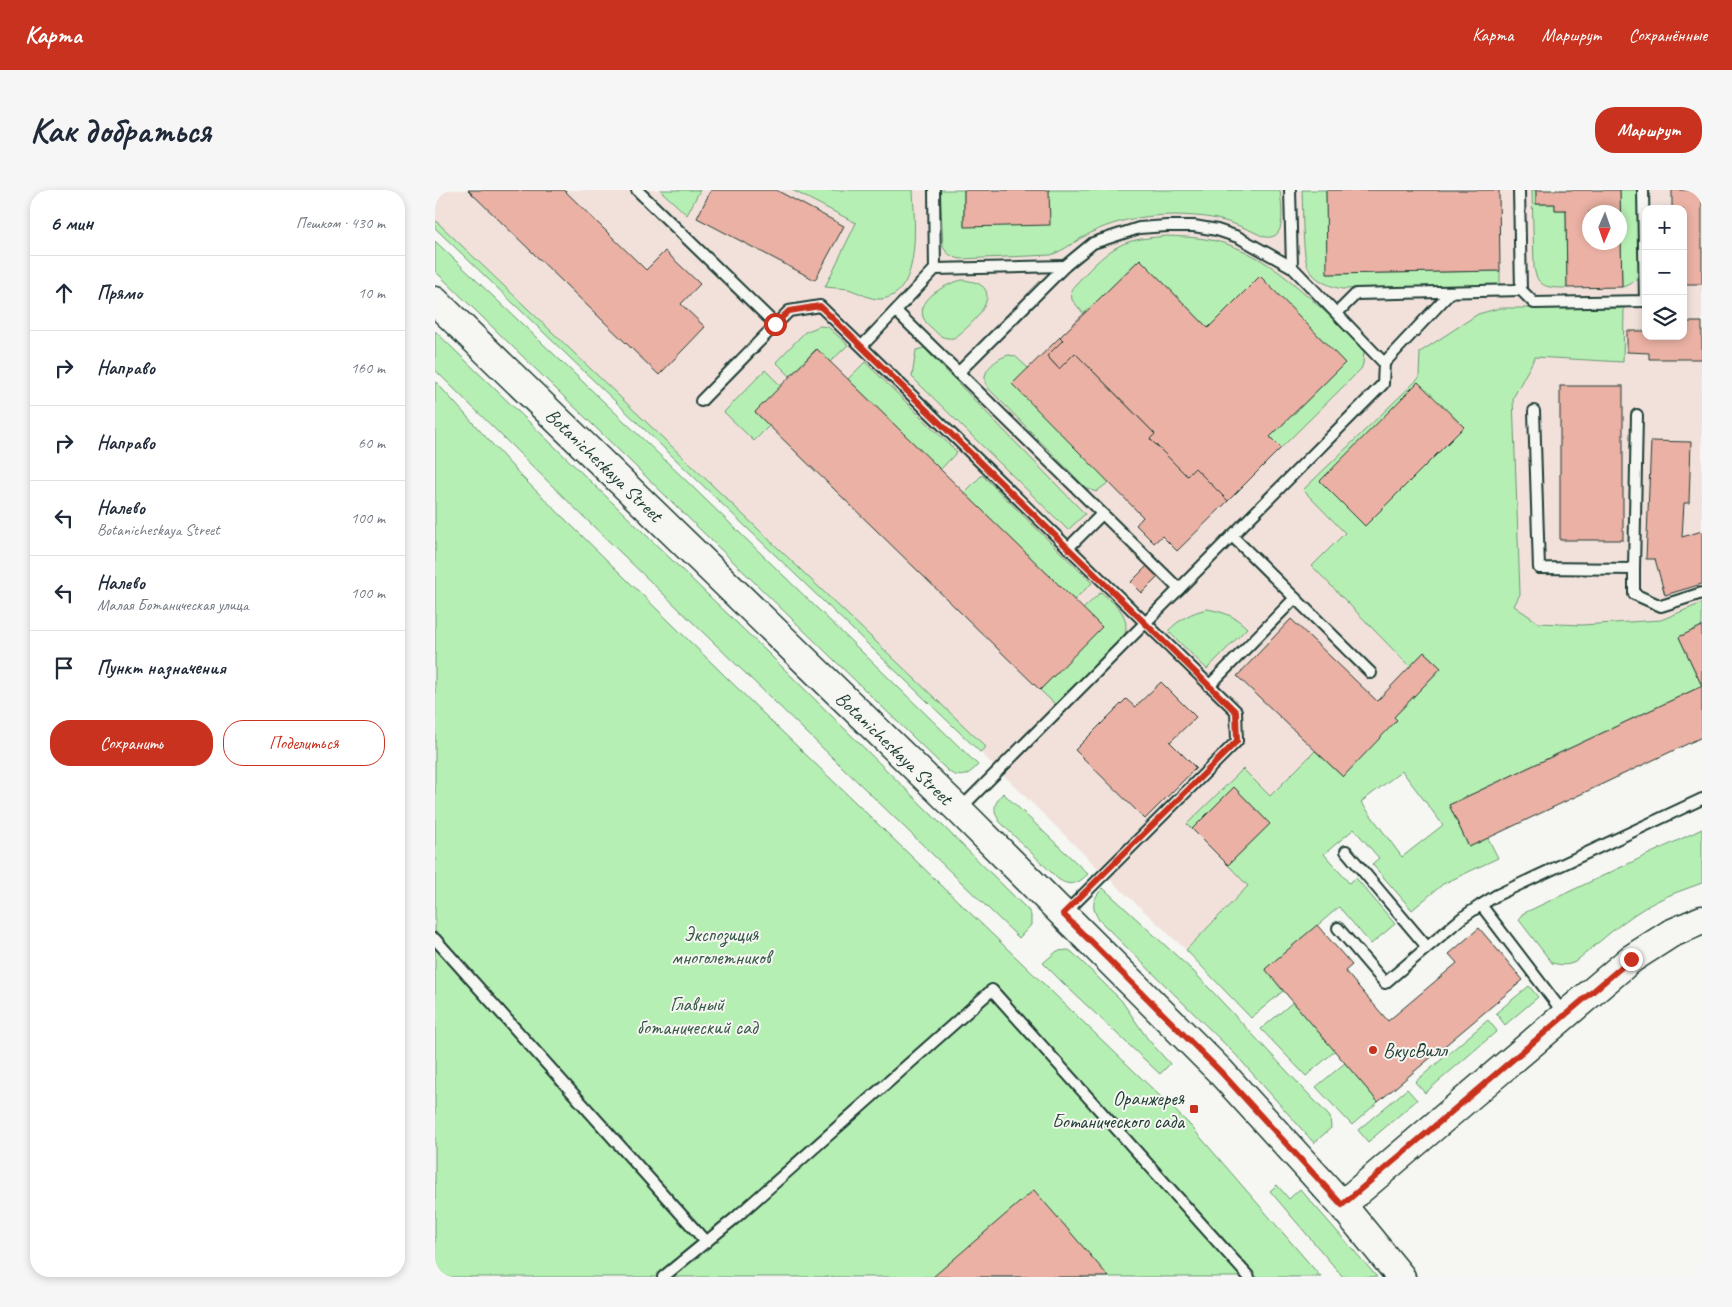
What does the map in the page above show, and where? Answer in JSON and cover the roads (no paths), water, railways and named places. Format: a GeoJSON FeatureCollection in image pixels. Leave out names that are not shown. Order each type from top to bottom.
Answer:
{"type":"FeatureCollection","features":[{"type":"Feature","properties":{"kind":"main road","name":"Botanicheskaya Street"},"geometry":{"type":"LineString","coordinates":[[435,301],[959,810],[1220,1071],[1342,1205],[1401,1277]]}},
{"type":"Feature","properties":{"kind":"main road"},"geometry":{"type":"LineString","coordinates":[[1342,1205],[1631,959],[1670,934],[1702,920]]}},
{"type":"Feature","properties":{"kind":"lane"},"geometry":{"type":"LineString","coordinates":[[637,190],[775,324]]}},
{"type":"Feature","properties":{"kind":"lane"},"geometry":{"type":"LineString","coordinates":[[862,346],[935,269],[934,190]]}},
{"type":"Feature","properties":{"kind":"lane"},"geometry":{"type":"LineString","coordinates":[[1290,190],[1292,266]]}},
{"type":"Feature","properties":{"kind":"lane"},"geometry":{"type":"LineString","coordinates":[[1519,190],[1521,290],[1534,303],[1645,301],[1643,190]]}},
{"type":"Feature","properties":{"kind":"lane"},"geometry":{"type":"LineString","coordinates":[[958,373],[1065,266],[1093,243],[1139,228],[1167,226],[1209,229],[1238,237],[1292,266],[1384,363]]}},
{"type":"Feature","properties":{"kind":"lane"},"geometry":{"type":"LineString","coordinates":[[935,269],[1065,266]]}},
{"type":"Feature","properties":{"kind":"lane"},"geometry":{"type":"LineString","coordinates":[[1337,313],[1356,294],[1521,290]]}},
{"type":"Feature","properties":{"kind":"lane"},"geometry":{"type":"LineString","coordinates":[[959,810],[1383,384],[1384,363],[1451,292]]}},
{"type":"Feature","properties":{"kind":"lane"},"geometry":{"type":"LineString","coordinates":[[701,401],[789,311],[820,306],[1236,712],[1237,741],[1063,914]]}},
{"type":"Feature","properties":{"kind":"lane"},"geometry":{"type":"LineString","coordinates":[[896,310],[1179,589]]}},
{"type":"Feature","properties":{"kind":"lane"},"geometry":{"type":"LineString","coordinates":[[1535,411],[1539,568],[1634,569]]}},
{"type":"Feature","properties":{"kind":"lane"},"geometry":{"type":"LineString","coordinates":[[1637,415],[1635,594],[1661,606],[1702,593]]}},
{"type":"Feature","properties":{"kind":"lane"},"geometry":{"type":"LineString","coordinates":[[1068,548],[1101,514]]}},
{"type":"Feature","properties":{"kind":"lane"},"geometry":{"type":"LineString","coordinates":[[1232,536],[1371,673]]}},
{"type":"Feature","properties":{"kind":"lane"},"geometry":{"type":"LineString","coordinates":[[1209,686],[1295,598]]}},
{"type":"Feature","properties":{"kind":"lane"},"geometry":{"type":"LineString","coordinates":[[1338,928],[1385,983],[1427,947],[1481,905],[1497,895],[1702,799]]}},
{"type":"Feature","properties":{"kind":"lane"},"geometry":{"type":"LineString","coordinates":[[1346,850],[1427,947]]}},
{"type":"Feature","properties":{"kind":"lane"},"geometry":{"type":"LineString","coordinates":[[1481,905],[1565,1015]]}},
{"type":"Feature","properties":{"kind":"lane"},"geometry":{"type":"LineString","coordinates":[[435,939],[706,1242]]}},
{"type":"Feature","properties":{"kind":"lane"},"geometry":{"type":"LineString","coordinates":[[663,1277],[734,1219],[992,990],[1249,1277]]}},
{"type":"Feature","properties":{"kind":"place","name":"ВкусВилл"},"geometry":{"type":"Point","coordinates":[1373,1050]}},
{"type":"Feature","properties":{"kind":"place","name":"Оранжерея Ботанического сада"},"geometry":{"type":"Point","coordinates":[1194,1109]}},
{"type":"Feature","properties":{"kind":"park label","name":"Экспозиция многолетников"},"geometry":{"type":"Point","coordinates":[721,946]}},
{"type":"Feature","properties":{"kind":"park label","name":"Главный ботанический сад"},"geometry":{"type":"Point","coordinates":[697,1016]}}]}
